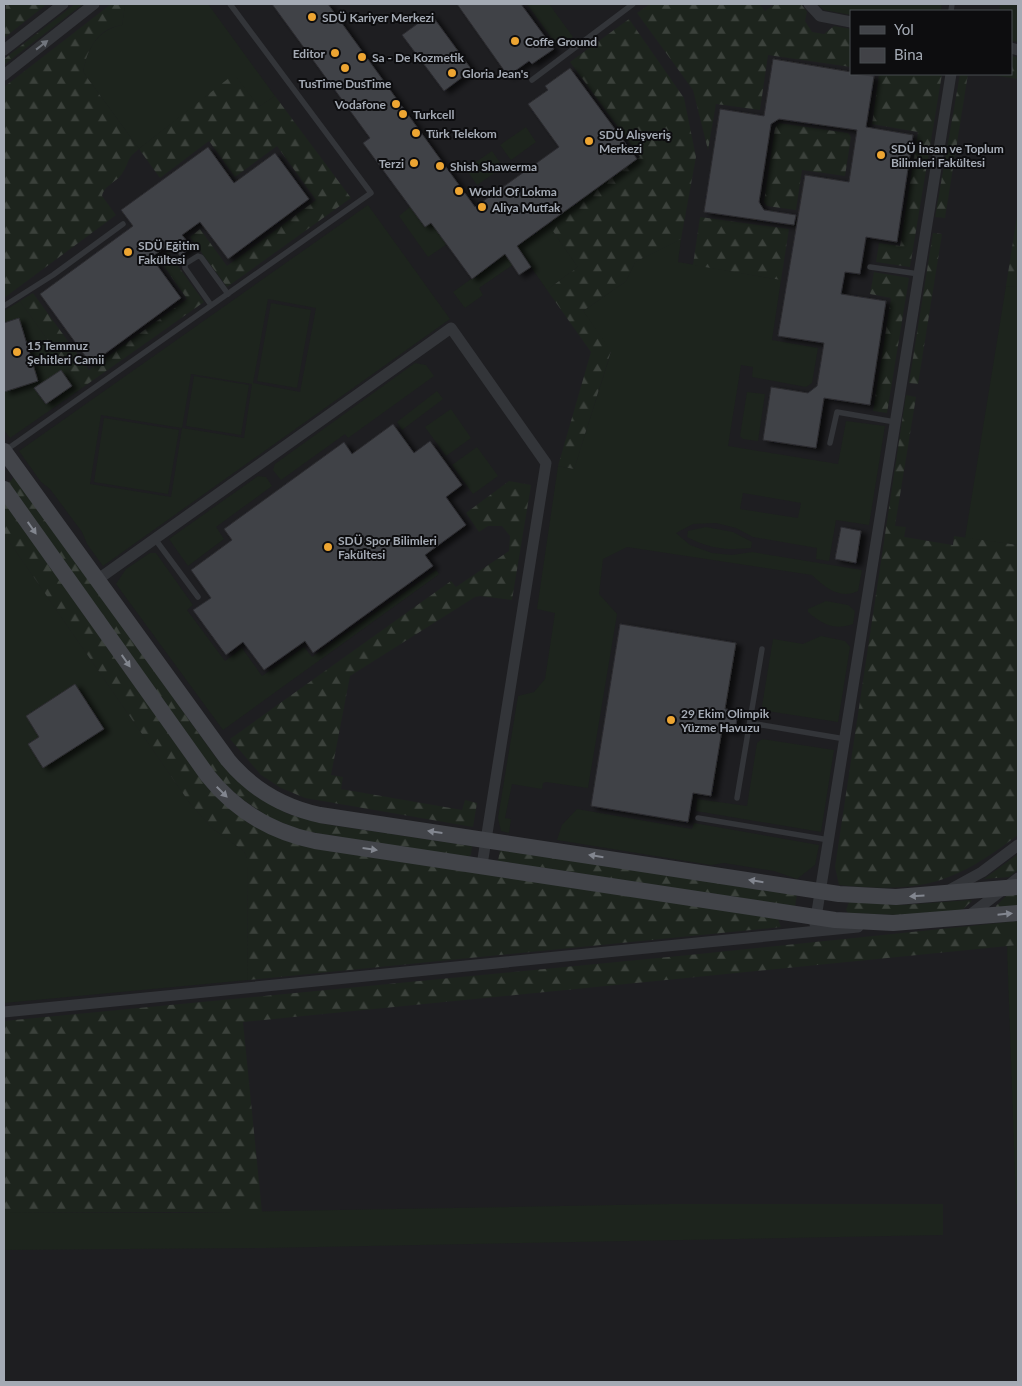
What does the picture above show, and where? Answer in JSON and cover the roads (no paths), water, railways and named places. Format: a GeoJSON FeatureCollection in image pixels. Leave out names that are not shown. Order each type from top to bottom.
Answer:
{"type":"FeatureCollection","features":[{"type":"Feature","properties":{"kind":"street"},"geometry":{"type":"LineString","coordinates":[[4,50],[63,4]]}},
{"type":"Feature","properties":{"kind":"street"},"geometry":{"type":"LineString","coordinates":[[4,75],[94,4]]}},
{"type":"Feature","properties":{"kind":"street"},"geometry":{"type":"LineString","coordinates":[[809,4],[820,16],[850,22]]}},
{"type":"Feature","properties":{"kind":"street"},"geometry":{"type":"LineString","coordinates":[[806,933],[814,925],[817,917],[950,75]]}},
{"type":"Feature","properties":{"kind":"street"},"geometry":{"type":"LineString","coordinates":[[97,580],[452,328],[546,463],[482,865]]}},
{"type":"Feature","properties":{"kind":"street"},"geometry":{"type":"LineString","coordinates":[[4,451],[228,760],[244,777],[269,796],[297,809],[320,815],[821,891],[878,897],[939,895],[1014,884]]}},
{"type":"Feature","properties":{"kind":"street"},"geometry":{"type":"LineString","coordinates":[[4,488],[202,769],[220,790],[240,808],[271,827],[306,839],[817,917],[893,923]]}},
{"type":"Feature","properties":{"kind":"street"},"geometry":{"type":"LineString","coordinates":[[939,895],[972,878],[1018,845]]}},
{"type":"Feature","properties":{"kind":"street"},"geometry":{"type":"LineString","coordinates":[[966,918],[1014,884]]}},
{"type":"Feature","properties":{"kind":"street"},"geometry":{"type":"LineString","coordinates":[[4,1012],[893,923],[1018,913]]}},
{"type":"Feature","properties":{"kind":"lane"},"geometry":{"type":"LineString","coordinates":[[4,451],[371,193],[230,4]]}},
{"type":"Feature","properties":{"kind":"lane"},"geometry":{"type":"LineString","coordinates":[[532,80],[634,4]]}},
{"type":"Feature","properties":{"kind":"lane"},"geometry":{"type":"LineString","coordinates":[[4,306],[53,275],[123,224]]}},
{"type":"Feature","properties":{"kind":"lane"},"geometry":{"type":"LineString","coordinates":[[211,305],[185,268],[185,264],[198,256],[201,257],[228,294]]}},
{"type":"Feature","properties":{"kind":"lane"},"geometry":{"type":"LineString","coordinates":[[870,267],[919,274]]}},
{"type":"Feature","properties":{"kind":"lane"},"geometry":{"type":"LineString","coordinates":[[830,443],[837,412],[896,422]]}},
{"type":"Feature","properties":{"kind":"lane"},"geometry":{"type":"LineString","coordinates":[[155,539],[198,597]]}},
{"type":"Feature","properties":{"kind":"lane"},"geometry":{"type":"LineString","coordinates":[[738,798],[762,649]]}},
{"type":"Feature","properties":{"kind":"lane"},"geometry":{"type":"LineString","coordinates":[[750,723],[845,739]]}},
{"type":"Feature","properties":{"kind":"lane"},"geometry":{"type":"LineString","coordinates":[[698,818],[829,840]]}},
{"type":"Feature","properties":{"kind":"place","name":"SDÜ Kariyer Merkezi"},"geometry":{"type":"Point","coordinates":[312,17]}},
{"type":"Feature","properties":{"kind":"place","name":"Coffe Ground"},"geometry":{"type":"Point","coordinates":[515,41]}},
{"type":"Feature","properties":{"kind":"place","name":"Editor"},"geometry":{"type":"Point","coordinates":[335,53]}},
{"type":"Feature","properties":{"kind":"place","name":"Sa - De Kozmetik"},"geometry":{"type":"Point","coordinates":[362,57]}},
{"type":"Feature","properties":{"kind":"place","name":"TusTime DusTime"},"geometry":{"type":"Point","coordinates":[345,68]}},
{"type":"Feature","properties":{"kind":"place","name":"Gloria Jean's"},"geometry":{"type":"Point","coordinates":[452,73]}},
{"type":"Feature","properties":{"kind":"place","name":"Vodafone"},"geometry":{"type":"Point","coordinates":[396,104]}},
{"type":"Feature","properties":{"kind":"place","name":"Turkcell"},"geometry":{"type":"Point","coordinates":[403,114]}},
{"type":"Feature","properties":{"kind":"place","name":"Türk Telekom"},"geometry":{"type":"Point","coordinates":[416,133]}},
{"type":"Feature","properties":{"kind":"place","name":"SDÜ Alışveriş Merkezi"},"geometry":{"type":"Point","coordinates":[589,141]}},
{"type":"Feature","properties":{"kind":"place","name":"SDÜ İnsan ve Toplum Bilimleri Fakültesi"},"geometry":{"type":"Point","coordinates":[881,155]}},
{"type":"Feature","properties":{"kind":"place","name":"Terzi"},"geometry":{"type":"Point","coordinates":[414,163]}},
{"type":"Feature","properties":{"kind":"place","name":"Shish Shawerma"},"geometry":{"type":"Point","coordinates":[440,166]}},
{"type":"Feature","properties":{"kind":"place","name":"World Of Lokma"},"geometry":{"type":"Point","coordinates":[459,191]}},
{"type":"Feature","properties":{"kind":"place","name":"Aliya Mutfak"},"geometry":{"type":"Point","coordinates":[482,207]}},
{"type":"Feature","properties":{"kind":"place","name":"SDÜ Eğitim Fakültesi"},"geometry":{"type":"Point","coordinates":[128,252]}},
{"type":"Feature","properties":{"kind":"place","name":"15 Temmuz Şehitleri Camii"},"geometry":{"type":"Point","coordinates":[17,352]}},
{"type":"Feature","properties":{"kind":"place","name":"SDÜ Spor Bilimleri Fakültesi"},"geometry":{"type":"Point","coordinates":[328,547]}},
{"type":"Feature","properties":{"kind":"place","name":"29 Ekim Olimpik Yüzme Havuzu"},"geometry":{"type":"Point","coordinates":[671,720]}}]}
